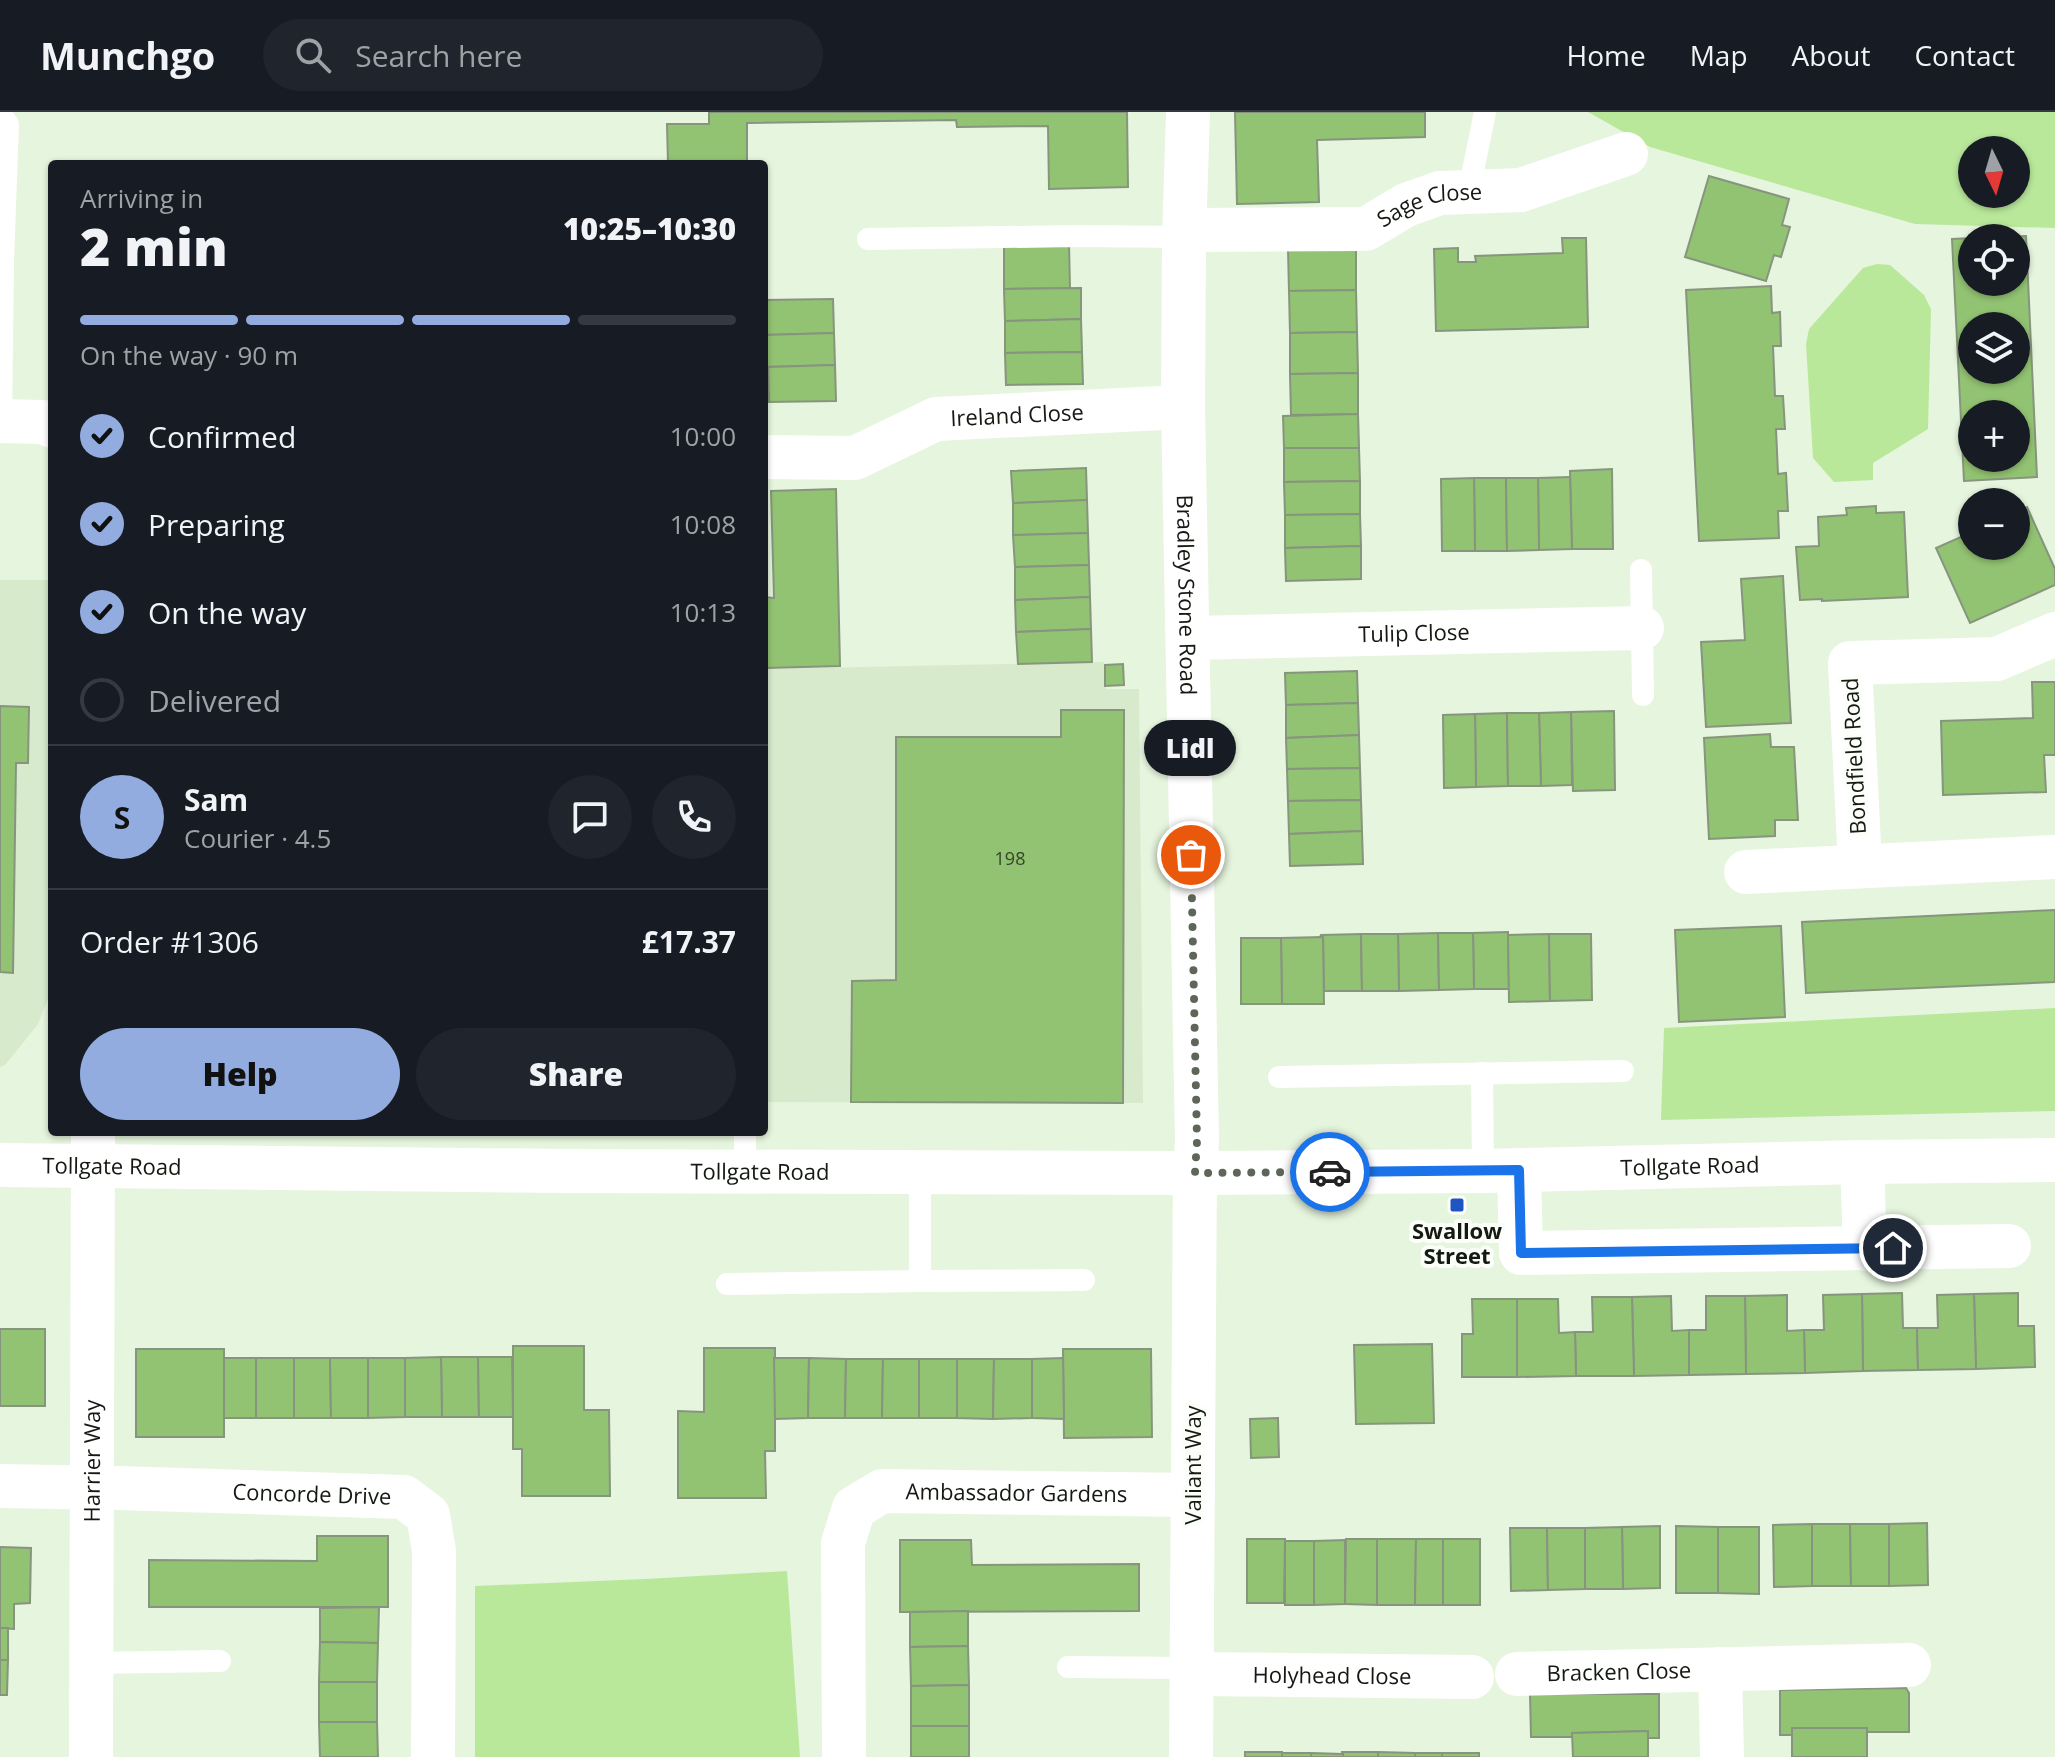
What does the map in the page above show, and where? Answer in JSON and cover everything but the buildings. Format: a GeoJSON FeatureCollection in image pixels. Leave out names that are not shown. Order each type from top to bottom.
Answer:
{"type":"FeatureCollection","features":[{"type":"Feature","properties":{"kind":"street","name":"Bradley Stone Road"},"geometry":{"type":"LineString","coordinates":[[1188,113],[1183,407],[1197,1141],[1195,1173]]}},
{"type":"Feature","properties":{"kind":"street","name":"Sage Close"},"geometry":{"type":"LineString","coordinates":[[1184,234],[1366,229],[1406,205],[1440,193],[1521,190],[1626,154]]}},
{"type":"Feature","properties":{"kind":"street","name":"Ireland Close"},"geometry":{"type":"LineString","coordinates":[[768,457],[855,458],[936,419],[1183,407]]}},
{"type":"Feature","properties":{"kind":"street"},"geometry":{"type":"LineString","coordinates":[[0,421],[48,424]]}},
{"type":"Feature","properties":{"kind":"street","name":"Tulip Close"},"geometry":{"type":"LineString","coordinates":[[1188,638],[1642,628]]}},
{"type":"Feature","properties":{"kind":"street","name":"Bondfield Road"},"geometry":{"type":"LineString","coordinates":[[1860,866],[1850,663],[1997,659],[2055,634]]}},
{"type":"Feature","properties":{"kind":"street","name":"Bondfield Road"},"geometry":{"type":"LineString","coordinates":[[1746,872],[2055,857]]}},
{"type":"Feature","properties":{"kind":"street","name":"Tollgate Road"},"geometry":{"type":"LineString","coordinates":[[0,1165],[94,1148],[207,1168],[745,1152],[920,1172],[1501,1170],[2055,1160]]}},
{"type":"Feature","properties":{"kind":"street","name":"Harrier Way"},"geometry":{"type":"LineString","coordinates":[[91,1757],[94,1148]]}},
{"type":"Feature","properties":{"kind":"street"},"geometry":{"type":"LineString","coordinates":[[1862,1162],[1865,1249]]}},
{"type":"Feature","properties":{"kind":"street"},"geometry":{"type":"LineString","coordinates":[[1501,1170],[1521,1253],[2009,1246]]}},
{"type":"Feature","properties":{"kind":"street","name":"Valiant Way"},"geometry":{"type":"LineString","coordinates":[[1191,1757],[1195,1173]]}},
{"type":"Feature","properties":{"kind":"street"},"geometry":{"type":"LineString","coordinates":[[0,1486],[93,1487]]}},
{"type":"Feature","properties":{"kind":"street","name":"Concorde Drive"},"geometry":{"type":"LineString","coordinates":[[93,1487],[404,1497],[428,1515],[434,1551],[433,1757]]}},
{"type":"Feature","properties":{"kind":"street","name":"Ambassador Gardens"},"geometry":{"type":"LineString","coordinates":[[844,1757],[843,1543],[854,1508],[882,1491],[1193,1495]]}},
{"type":"Feature","properties":{"kind":"street","name":"Bracken Close"},"geometry":{"type":"LineString","coordinates":[[1517,1674],[1909,1665]]}},
{"type":"Feature","properties":{"kind":"street","name":"Bracken Close"},"geometry":{"type":"LineString","coordinates":[[1720,1669],[1722,1757]]}},
{"type":"Feature","properties":{"kind":"street","name":"Holyhead Close"},"geometry":{"type":"LineString","coordinates":[[1192,1671],[1472,1677]]}},
{"type":"Feature","properties":{"kind":"lane"},"geometry":{"type":"LineString","coordinates":[[1473,191],[1472,176],[1485,112]]}},
{"type":"Feature","properties":{"kind":"lane"},"geometry":{"type":"LineString","coordinates":[[0,114],[8,124],[0,421]]}},
{"type":"Feature","properties":{"kind":"lane"},"geometry":{"type":"LineString","coordinates":[[868,239],[1184,234]]}},
{"type":"Feature","properties":{"kind":"lane"},"geometry":{"type":"LineString","coordinates":[[1641,570],[1643,695]]}},
{"type":"Feature","properties":{"kind":"lane"},"geometry":{"type":"LineString","coordinates":[[1279,1077],[1623,1071]]}},
{"type":"Feature","properties":{"kind":"lane"},"geometry":{"type":"LineString","coordinates":[[1482,1073],[1501,1170]]}},
{"type":"Feature","properties":{"kind":"lane"},"geometry":{"type":"LineString","coordinates":[[920,1172],[920,1281]]}},
{"type":"Feature","properties":{"kind":"lane"},"geometry":{"type":"LineString","coordinates":[[727,1284],[1084,1280]]}},
{"type":"Feature","properties":{"kind":"lane"},"geometry":{"type":"LineString","coordinates":[[91,1663],[220,1661]]}},
{"type":"Feature","properties":{"kind":"lane"},"geometry":{"type":"LineString","coordinates":[[1068,1667],[1192,1671]]}},
{"type":"Feature","properties":{"kind":"shaded area"},"geometry":{"type":"Polygon","coordinates":[[[0,580],[48,580],[48,998],[38,1024],[5,1065],[0,1067],[0,580]]]}},
{"type":"Feature","properties":{"kind":"shaded area"},"geometry":{"type":"Polygon","coordinates":[[[1104,662],[1106,689],[1139,689],[1143,1103],[768,1102],[768,669],[1104,662]]]}},
{"type":"Feature","properties":{"kind":"green space"},"geometry":{"type":"Polygon","coordinates":[[[1588,112],[2055,112],[2055,228],[2030,227],[2030,224],[1915,224],[1650,147],[1588,112]]]}},
{"type":"Feature","properties":{"kind":"green space"},"geometry":{"type":"Polygon","coordinates":[[[1877,264],[1890,265],[1924,295],[1931,309],[1928,429],[1873,463],[1873,480],[1834,482],[1813,458],[1806,344],[1809,329],[1863,268],[1877,264]]]}},
{"type":"Feature","properties":{"kind":"green space"},"geometry":{"type":"Polygon","coordinates":[[[2055,1008],[2055,1111],[1661,1120],[1664,1028],[2055,1008]]]}},
{"type":"Feature","properties":{"kind":"green space"},"geometry":{"type":"Polygon","coordinates":[[[787,1571],[800,1757],[475,1757],[475,1586],[787,1571]]]}},
{"type":"Feature","properties":{"kind":"way so far"},"geometry":{"type":"LineString","coordinates":[[1191,855],[1197,1141],[1195,1173],[1330,1172]]}},
{"type":"Feature","properties":{"kind":"place","name":"Lidl"},"geometry":{"type":"Point","coordinates":[1191,855]}},
{"type":"Feature","properties":{"kind":"place","name":"Swallow Street"},"geometry":{"type":"Point","coordinates":[1457,1205]}},
{"type":"Feature","properties":{"kind":"route"},"geometry":{"type":"LineString","coordinates":[[1330,1172],[1519,1170],[1521,1253],[1893,1248]]}}]}
